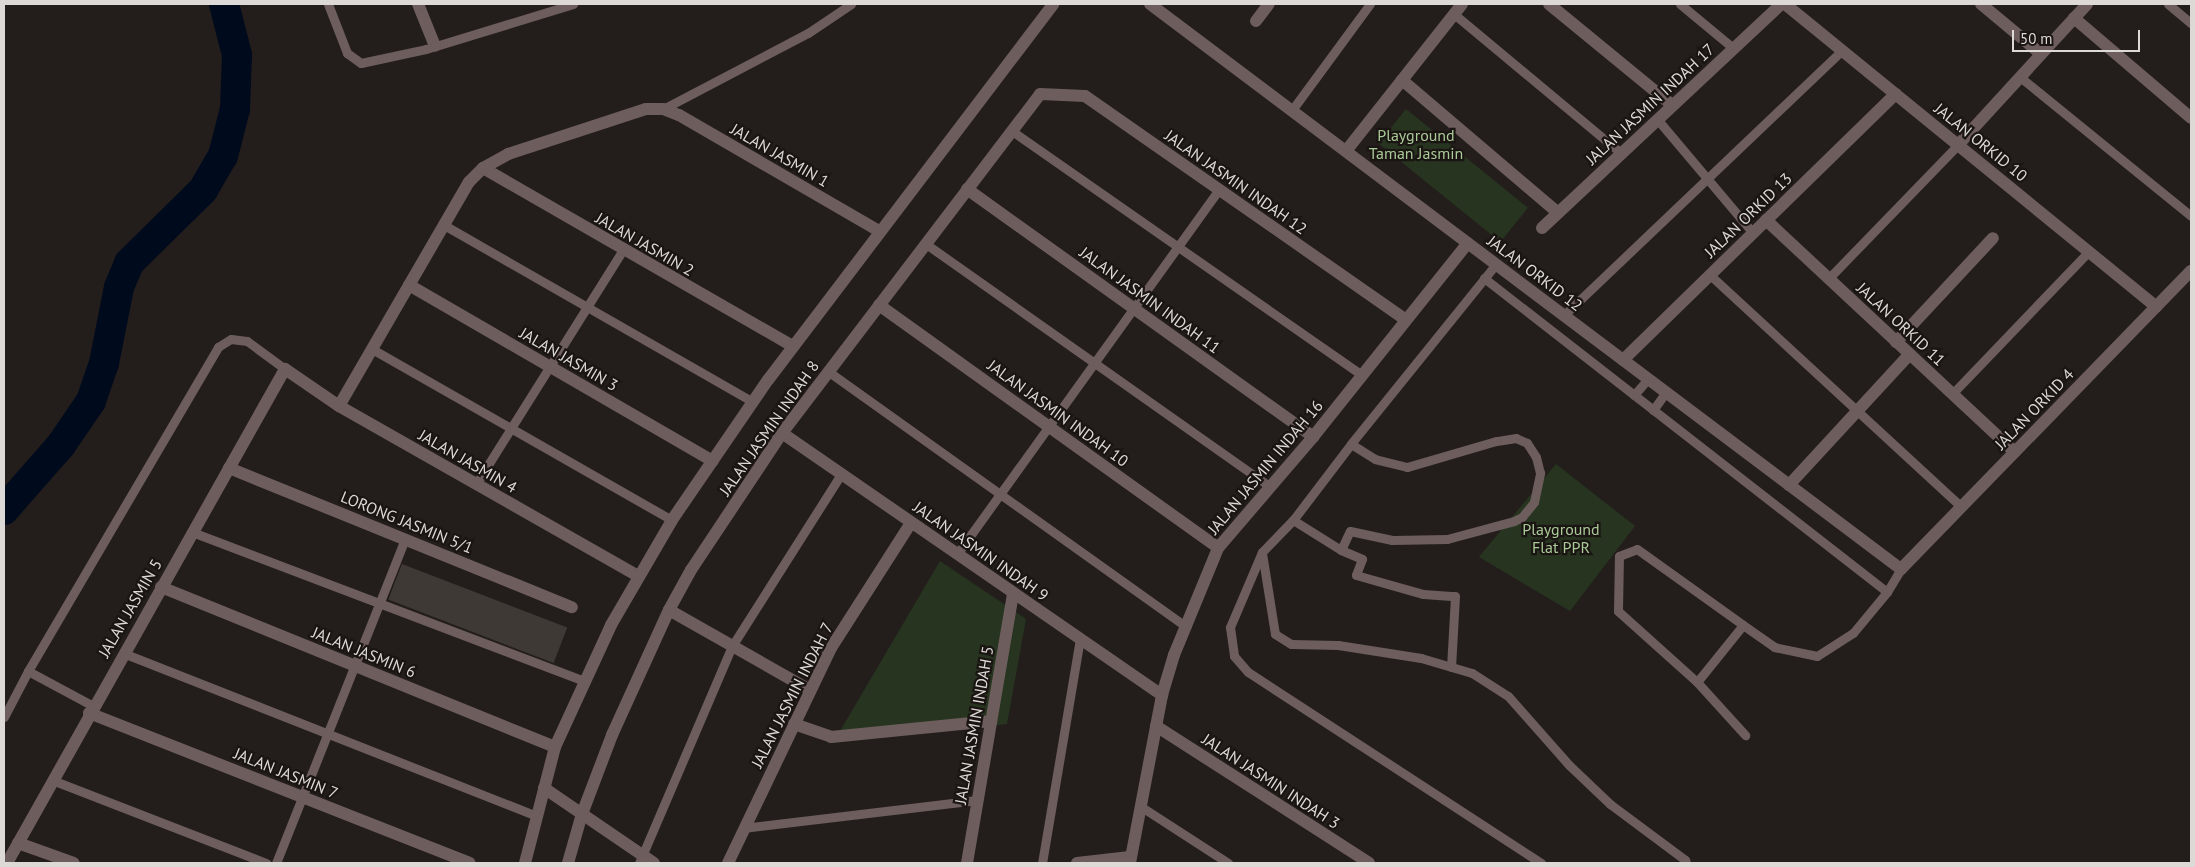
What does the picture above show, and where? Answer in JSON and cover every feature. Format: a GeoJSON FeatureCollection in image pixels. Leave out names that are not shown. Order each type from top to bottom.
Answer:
{"type":"FeatureCollection","features":[{"type":"Feature","properties":{"kind":"street"},"geometry":{"type":"LineString","coordinates":[[418,4],[435,46]]}},
{"type":"Feature","properties":{"kind":"street"},"geometry":{"type":"LineString","coordinates":[[525,863],[555,747],[584,681],[638,576],[672,520],[793,346],[1053,4]]}},
{"type":"Feature","properties":{"kind":"street","name":"JALAN ORKID 12"},"geometry":{"type":"LineString","coordinates":[[1150,4],[1900,569]]}},
{"type":"Feature","properties":{"kind":"street"},"geometry":{"type":"LineString","coordinates":[[1256,21],[1269,4]]}},
{"type":"Feature","properties":{"kind":"street"},"geometry":{"type":"LineString","coordinates":[[1548,4],[1672,105]]}},
{"type":"Feature","properties":{"kind":"street","name":"JALAN JASMIN INDAH 17"},"geometry":{"type":"LineString","coordinates":[[1542,228],[1780,4]]}},
{"type":"Feature","properties":{"kind":"street","name":"JALAN ORKID 10"},"geometry":{"type":"LineString","coordinates":[[1785,4],[2156,307]]}},
{"type":"Feature","properties":{"kind":"street"},"geometry":{"type":"LineString","coordinates":[[1983,4],[2041,54]]}},
{"type":"Feature","properties":{"kind":"street"},"geometry":{"type":"LineString","coordinates":[[1958,145],[2087,4]]}},
{"type":"Feature","properties":{"kind":"street"},"geometry":{"type":"LineString","coordinates":[[1346,151],[1458,9]]}},
{"type":"Feature","properties":{"kind":"street"},"geometry":{"type":"LineString","coordinates":[[2074,18],[2191,118]]}},
{"type":"Feature","properties":{"kind":"street"},"geometry":{"type":"LineString","coordinates":[[1402,80],[1558,213]]}},
{"type":"Feature","properties":{"kind":"street","name":"JALAN JASMIN INDAH 8"},"geometry":{"type":"LineString","coordinates":[[568,863],[582,814],[612,735],[669,610],[691,570],[782,433],[1040,94]]}},
{"type":"Feature","properties":{"kind":"street","name":"JALAN JASMIN INDAH 12"},"geometry":{"type":"LineString","coordinates":[[1040,94],[1085,96],[1406,320]]}},
{"type":"Feature","properties":{"kind":"street","name":"JALAN ORKID 13"},"geometry":{"type":"LineString","coordinates":[[1623,360],[1896,94]]}},
{"type":"Feature","properties":{"kind":"street"},"geometry":{"type":"LineString","coordinates":[[339,406],[469,182],[483,168],[508,154],[646,110],[663,109]]}},
{"type":"Feature","properties":{"kind":"street","name":"JALAN JASMIN 1"},"geometry":{"type":"LineString","coordinates":[[663,109],[679,115],[879,231]]}},
{"type":"Feature","properties":{"kind":"street","name":"JALAN JASMIN 2"},"geometry":{"type":"LineString","coordinates":[[483,168],[793,346]]}},
{"type":"Feature","properties":{"kind":"street","name":"JALAN JASMIN INDAH 11"},"geometry":{"type":"LineString","coordinates":[[967,189],[1313,437]]}},
{"type":"Feature","properties":{"kind":"street","name":"JALAN ORKID 11"},"geometry":{"type":"LineString","coordinates":[[1766,220],[2015,452]]}},
{"type":"Feature","properties":{"kind":"street"},"geometry":{"type":"LineString","coordinates":[[1896,342],[1993,238]]}},
{"type":"Feature","properties":{"kind":"street","name":"JALAN JASMIN INDAH 16"},"geometry":{"type":"LineString","coordinates":[[1130,860],[1162,695],[1174,655],[1218,548],[1313,437],[1468,243]]}},
{"type":"Feature","properties":{"kind":"street","name":"JALAN ORKID 4"},"geometry":{"type":"LineString","coordinates":[[1900,569],[2191,271]]}},
{"type":"Feature","properties":{"kind":"street","name":"JALAN JASMIN 3"},"geometry":{"type":"LineString","coordinates":[[408,285],[713,460]]}},
{"type":"Feature","properties":{"kind":"street","name":"JALAN JASMIN INDAH 10"},"geometry":{"type":"LineString","coordinates":[[879,305],[1218,548]]}},
{"type":"Feature","properties":{"kind":"street"},"geometry":{"type":"LineString","coordinates":[[1789,485],[1910,354]]}},
{"type":"Feature","properties":{"kind":"street","name":"JALAN JASMIN 4"},"geometry":{"type":"LineString","coordinates":[[284,369],[339,406],[638,576]]}},
{"type":"Feature","properties":{"kind":"street","name":"JALAN JASMIN 5"},"geometry":{"type":"LineString","coordinates":[[6,863],[284,369]]}},
{"type":"Feature","properties":{"kind":"street","name":"JALAN JASMIN INDAH 9"},"geometry":{"type":"LineString","coordinates":[[782,433],[1162,695]]}},
{"type":"Feature","properties":{"kind":"street","name":"LORONG JASMIN 5/1"},"geometry":{"type":"LineString","coordinates":[[229,468],[572,607]]}},
{"type":"Feature","properties":{"kind":"street","name":"JALAN JASMIN INDAH 7"},"geometry":{"type":"LineString","coordinates":[[728,863],[743,828],[831,648],[911,523]]}},
{"type":"Feature","properties":{"kind":"street","name":"JALAN JASMIN 6"},"geometry":{"type":"LineString","coordinates":[[161,586],[555,747]]}},
{"type":"Feature","properties":{"kind":"street","name":"JALAN JASMIN INDAH 5"},"geometry":{"type":"LineString","coordinates":[[966,863],[1013,593]]}},
{"type":"Feature","properties":{"kind":"street"},"geometry":{"type":"LineString","coordinates":[[669,610],[810,690]]}},
{"type":"Feature","properties":{"kind":"street","name":"JALAN JASMIN 7"},"geometry":{"type":"LineString","coordinates":[[91,709],[302,797],[470,863]]}},
{"type":"Feature","properties":{"kind":"street"},"geometry":{"type":"LineString","coordinates":[[794,724],[831,737],[991,721]]}},
{"type":"Feature","properties":{"kind":"street","name":"JALAN JASMIN INDAH 3"},"geometry":{"type":"LineString","coordinates":[[1156,726],[1360,861]]}},
{"type":"Feature","properties":{"kind":"street"},"geometry":{"type":"LineString","coordinates":[[544,788],[582,814],[640,859],[654,863]]}},
{"type":"Feature","properties":{"kind":"street"},"geometry":{"type":"LineString","coordinates":[[18,843],[74,863]]}},
{"type":"Feature","properties":{"kind":"street"},"geometry":{"type":"LineString","coordinates":[[1077,863],[1130,860]]}},
{"type":"Feature","properties":{"kind":"lane"},"geometry":{"type":"LineString","coordinates":[[328,4],[347,53],[361,63],[435,46],[573,4]]}},
{"type":"Feature","properties":{"kind":"lane"},"geometry":{"type":"LineString","coordinates":[[663,109],[808,34],[851,4]]}},
{"type":"Feature","properties":{"kind":"lane"},"geometry":{"type":"LineString","coordinates":[[1292,110],[1370,4]]}},
{"type":"Feature","properties":{"kind":"lane"},"geometry":{"type":"LineString","coordinates":[[1680,4],[1734,48]]}},
{"type":"Feature","properties":{"kind":"lane"},"geometry":{"type":"LineString","coordinates":[[2168,4],[2191,23]]}},
{"type":"Feature","properties":{"kind":"lane"},"geometry":{"type":"LineString","coordinates":[[1458,9],[1621,153]]}},
{"type":"Feature","properties":{"kind":"lane"},"geometry":{"type":"LineString","coordinates":[[1564,316],[1842,50]]}},
{"type":"Feature","properties":{"kind":"lane"},"geometry":{"type":"LineString","coordinates":[[2020,78],[2191,216]]}},
{"type":"Feature","properties":{"kind":"lane"},"geometry":{"type":"LineString","coordinates":[[1657,120],[1753,233]]}},
{"type":"Feature","properties":{"kind":"lane"},"geometry":{"type":"LineString","coordinates":[[1012,131],[1362,375]]}},
{"type":"Feature","properties":{"kind":"lane"},"geometry":{"type":"LineString","coordinates":[[1828,279],[1958,145]]}},
{"type":"Feature","properties":{"kind":"lane"},"geometry":{"type":"LineString","coordinates":[[957,554],[1219,190]]}},
{"type":"Feature","properties":{"kind":"lane"},"geometry":{"type":"LineString","coordinates":[[444,225],[753,402]]}},
{"type":"Feature","properties":{"kind":"lane"},"geometry":{"type":"LineString","coordinates":[[926,244],[1270,487]]}},
{"type":"Feature","properties":{"kind":"lane"},"geometry":{"type":"LineString","coordinates":[[476,484],[623,250]]}},
{"type":"Feature","properties":{"kind":"lane"},"geometry":{"type":"LineString","coordinates":[[1952,394],[2089,251]]}},
{"type":"Feature","properties":{"kind":"lane"},"geometry":{"type":"LineString","coordinates":[[1496,264],[1351,444],[1293,520],[1262,552],[1230,627],[1234,656],[1248,672],[1541,863]]}},
{"type":"Feature","properties":{"kind":"lane"},"geometry":{"type":"LineString","coordinates":[[1710,275],[1961,507]]}},
{"type":"Feature","properties":{"kind":"lane"},"geometry":{"type":"LineString","coordinates":[[1484,278],[1887,592]]}},
{"type":"Feature","properties":{"kind":"lane"},"geometry":{"type":"LineString","coordinates":[[4,717],[28,671],[218,347],[231,338],[247,342],[284,369]]}},
{"type":"Feature","properties":{"kind":"lane"},"geometry":{"type":"LineString","coordinates":[[372,349],[672,520]]}},
{"type":"Feature","properties":{"kind":"lane"},"geometry":{"type":"LineString","coordinates":[[829,372],[1186,627]]}},
{"type":"Feature","properties":{"kind":"lane"},"geometry":{"type":"LineString","coordinates":[[1634,395],[1648,379]]}},
{"type":"Feature","properties":{"kind":"lane"},"geometry":{"type":"LineString","coordinates":[[1652,410],[1666,392]]}},
{"type":"Feature","properties":{"kind":"lane"},"geometry":{"type":"LineString","coordinates":[[1341,550],[1350,531],[1392,540],[1440,540],[1514,521],[1522,517],[1534,502],[1540,474],[1536,457],[1527,443],[1516,438],[1496,441],[1408,467],[1375,459],[1351,444]]}},
{"type":"Feature","properties":{"kind":"lane"},"geometry":{"type":"LineString","coordinates":[[640,859],[732,646],[841,474]]}},
{"type":"Feature","properties":{"kind":"lane"},"geometry":{"type":"LineString","coordinates":[[1293,520],[1341,550],[1362,559],[1356,575],[1423,594],[1455,596],[1451,667]]}},
{"type":"Feature","properties":{"kind":"lane"},"geometry":{"type":"LineString","coordinates":[[192,532],[584,681]]}},
{"type":"Feature","properties":{"kind":"lane"},"geometry":{"type":"LineString","coordinates":[[276,863],[405,539]]}},
{"type":"Feature","properties":{"kind":"lane"},"geometry":{"type":"LineString","coordinates":[[1745,735],[1697,682],[1618,611],[1619,556],[1637,549],[1774,647],[1817,656],[1853,633],[1887,592],[1900,569]]}},
{"type":"Feature","properties":{"kind":"lane"},"geometry":{"type":"LineString","coordinates":[[1262,552],[1275,634],[1291,644],[1338,645],[1421,658],[1472,673],[1508,696],[1569,764],[1610,804],[1685,860],[1686,863]]}},
{"type":"Feature","properties":{"kind":"lane"},"geometry":{"type":"LineString","coordinates":[[1697,682],[1744,625]]}},
{"type":"Feature","properties":{"kind":"lane"},"geometry":{"type":"LineString","coordinates":[[1042,863],[1080,639]]}},
{"type":"Feature","properties":{"kind":"lane"},"geometry":{"type":"LineString","coordinates":[[123,653],[537,816]]}},
{"type":"Feature","properties":{"kind":"lane"},"geometry":{"type":"LineString","coordinates":[[28,671],[91,709]]}},
{"type":"Feature","properties":{"kind":"lane"},"geometry":{"type":"LineString","coordinates":[[52,780],[266,863]]}},
{"type":"Feature","properties":{"kind":"lane"},"geometry":{"type":"LineString","coordinates":[[743,828],[978,800]]}},
{"type":"Feature","properties":{"kind":"lane"},"geometry":{"type":"LineString","coordinates":[[1140,806],[1228,863]]}},
{"type":"Feature","properties":{"kind":"green space","name":"Playground Taman Jasmin"},"geometry":{"type":"Polygon","coordinates":[[[1406,109],[1528,208],[1500,242],[1378,143],[1406,109]]]}},
{"type":"Feature","properties":{"kind":"green space","name":"Playground Flat PPR"},"geometry":{"type":"Polygon","coordinates":[[[1556,464],[1635,526],[1570,611],[1479,557],[1556,464]]]}},
{"type":"Feature","properties":{"kind":"green space"},"geometry":{"type":"Polygon","coordinates":[[[940,561],[1026,619],[1007,724],[833,743],[940,561]]]}},
{"type":"Feature","properties":{"kind":"building"},"geometry":{"type":"Polygon","coordinates":[[[402,564],[567,627],[554,663],[388,599],[402,564]]]}},
{"type":"Feature","properties":{"kind":"waterway"},"geometry":{"type":"LineString","coordinates":[[4,510],[61,445],[91,401],[104,363],[119,287],[129,263],[203,190],[223,156],[235,109],[237,55],[224,4]]}}]}
